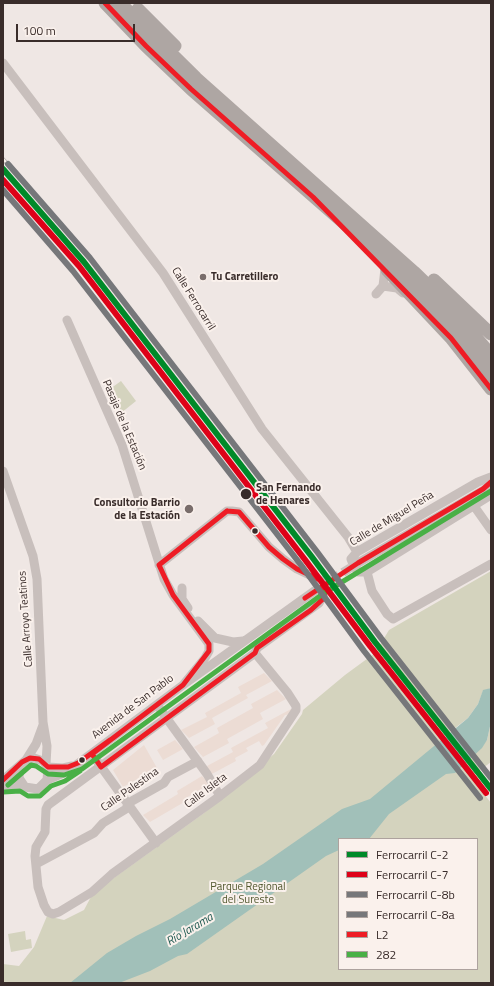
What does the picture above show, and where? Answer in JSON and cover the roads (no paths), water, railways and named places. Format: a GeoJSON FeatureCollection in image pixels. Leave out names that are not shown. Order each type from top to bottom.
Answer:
{"type":"FeatureCollection","features":[{"type":"Feature","properties":{"kind":"highway"},"geometry":{"type":"LineString","coordinates":[[105,3],[146,46],[191,89],[408,279],[443,315],[491,372]]}},
{"type":"Feature","properties":{"kind":"highway"},"geometry":{"type":"LineString","coordinates":[[120,3],[196,78],[414,272],[451,308],[491,355]]}},
{"type":"Feature","properties":{"kind":"highway"},"geometry":{"type":"LineString","coordinates":[[132,3],[201,72],[382,232],[458,301],[491,334]]}},
{"type":"Feature","properties":{"kind":"highway"},"geometry":{"type":"LineString","coordinates":[[313,197],[451,338],[491,390]]}},
{"type":"Feature","properties":{"kind":"street","name":"Calle Ferrocarril"},"geometry":{"type":"LineString","coordinates":[[3,63],[163,274],[262,429],[348,537],[356,552]]}},
{"type":"Feature","properties":{"kind":"street"},"geometry":{"type":"LineString","coordinates":[[376,294],[383,286],[385,269]]}},
{"type":"Feature","properties":{"kind":"street"},"geometry":{"type":"LineString","coordinates":[[383,286],[397,288],[420,306]]}},
{"type":"Feature","properties":{"kind":"street","name":"Pasaje de la Estación"},"geometry":{"type":"LineString","coordinates":[[67,320],[122,445],[159,566],[172,595],[209,644],[209,651],[183,685]]}},
{"type":"Feature","properties":{"kind":"street","name":"Calle Arroyo Teatinos"},"geometry":{"type":"LineString","coordinates":[[3,471],[33,556],[37,579],[43,722],[47,746],[47,766]]}},
{"type":"Feature","properties":{"kind":"street"},"geometry":{"type":"LineString","coordinates":[[486,488],[491,473]]}},
{"type":"Feature","properties":{"kind":"street","name":"Calle de Miguel Peña"},"geometry":{"type":"LineString","coordinates":[[486,488],[356,552],[351,559],[353,564],[358,572],[367,572],[420,540],[430,531],[474,506],[486,488],[491,476]]}},
{"type":"Feature","properties":{"kind":"street"},"geometry":{"type":"LineString","coordinates":[[358,563],[486,488],[491,482]]}},
{"type":"Feature","properties":{"kind":"street"},"geometry":{"type":"LineString","coordinates":[[474,506],[491,530]]}},
{"type":"Feature","properties":{"kind":"street"},"geometry":{"type":"LineString","coordinates":[[36,864],[36,847],[45,832],[46,809],[48,805],[255,653],[257,648],[311,610],[324,598],[324,586],[320,580],[283,559],[269,547],[239,512],[227,511],[159,566]]}},
{"type":"Feature","properties":{"kind":"street"},"geometry":{"type":"LineString","coordinates":[[367,572],[372,591],[386,614],[393,619],[491,564]]}},
{"type":"Feature","properties":{"kind":"street","name":"Avenida de San Pablo"},"geometry":{"type":"LineString","coordinates":[[78,763],[183,685],[320,587]]}},
{"type":"Feature","properties":{"kind":"street"},"geometry":{"type":"LineString","coordinates":[[182,588],[182,599],[203,627],[215,638],[233,642],[245,641]]}},
{"type":"Feature","properties":{"kind":"street","name":"Calle Isleta"},"geometry":{"type":"LineString","coordinates":[[36,864],[38,887],[48,912],[53,914],[65,909],[92,892],[112,874],[220,796],[260,765],[296,710],[296,706],[287,692],[255,653]]}},
{"type":"Feature","properties":{"kind":"street"},"geometry":{"type":"LineString","coordinates":[[157,705],[198,761],[220,796]]}},
{"type":"Feature","properties":{"kind":"street","name":"Calle Arroyo Teatinos"},"geometry":{"type":"LineString","coordinates":[[3,780],[23,763],[36,744],[43,722]]}},
{"type":"Feature","properties":{"kind":"street"},"geometry":{"type":"LineString","coordinates":[[92,754],[156,843]]}},
{"type":"Feature","properties":{"kind":"street"},"geometry":{"type":"LineString","coordinates":[[22,784],[18,772],[23,763],[39,759],[47,766],[63,768],[78,763]]}},
{"type":"Feature","properties":{"kind":"street","name":"Calle Palestina"},"geometry":{"type":"LineString","coordinates":[[36,864],[94,833],[103,823],[126,809],[128,804],[164,784],[168,777],[198,761]]}},
{"type":"Feature","properties":{"kind":"street"},"geometry":{"type":"LineString","coordinates":[[47,780],[62,775],[78,763]]}},
{"type":"Feature","properties":{"kind":"street"},"geometry":{"type":"LineString","coordinates":[[3,785],[22,784],[33,789],[42,787],[47,780],[47,766]]}},
{"type":"Feature","properties":{"kind":"water","name":"Río Jarama"},"geometry":{"type":"Polygon","coordinates":[[[491,688],[491,722],[487,740],[482,748],[455,773],[446,774],[389,814],[370,838],[338,838],[338,850],[326,856],[187,954],[178,956],[150,971],[119,983],[70,983],[107,953],[170,919],[263,864],[342,809],[370,799],[468,718],[478,704],[483,690],[491,688]]]}},
{"type":"Feature","properties":{"kind":"tunnel"},"geometry":{"type":"LineString","coordinates":[[320,587],[358,563]]}},
{"type":"Feature","properties":{"kind":"railway"},"geometry":{"type":"LineString","coordinates":[[3,159],[13,170]]}},
{"type":"Feature","properties":{"kind":"rail line","name":"C-8b"},"geometry":{"type":"LineString","coordinates":[[8,164],[90,258],[318,553],[381,638],[491,778]]}},
{"type":"Feature","properties":{"kind":"rail line","name":"C-2"},"geometry":{"type":"LineString","coordinates":[[3,169],[84,262],[312,557],[375,642],[491,789]]}},
{"type":"Feature","properties":{"kind":"rail line","name":"C-7"},"geometry":{"type":"LineString","coordinates":[[3,180],[79,266],[370,646],[486,793]]}},
{"type":"Feature","properties":{"kind":"rail line","name":"C-8a"},"geometry":{"type":"LineString","coordinates":[[3,190],[73,271],[301,565],[364,651],[480,798]]}},
{"type":"Feature","properties":{"kind":"place","name":"Tu Carretillero"},"geometry":{"type":"Point","coordinates":[203,277]}},
{"type":"Feature","properties":{"kind":"place","name":"San Fernando de Henares"},"geometry":{"type":"Point","coordinates":[246,494]}},
{"type":"Feature","properties":{"kind":"place","name":"Consultorio Barrio de la Estación"},"geometry":{"type":"Point","coordinates":[189,509]}},
{"type":"Feature","properties":{"kind":"park label","name":"Parque Regional del Sureste"},"geometry":{"type":"Point","coordinates":[248,893]}}]}
